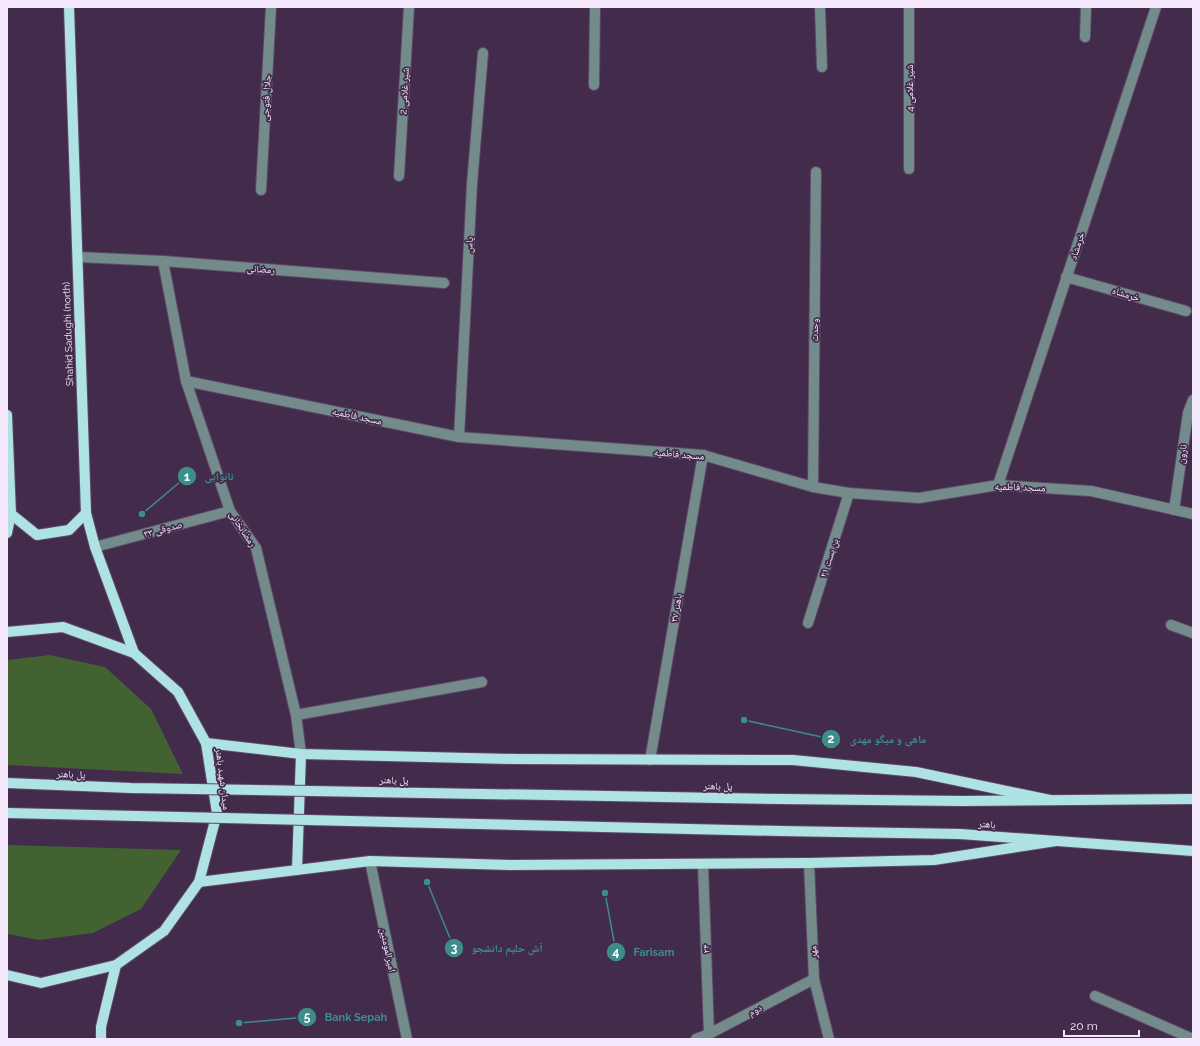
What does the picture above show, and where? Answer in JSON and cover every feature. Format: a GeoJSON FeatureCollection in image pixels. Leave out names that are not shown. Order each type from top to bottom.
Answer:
{"type":"FeatureCollection","features":[{"type":"Feature","properties":{"kind":"main road","name":"Shahid Sadughi (north)"},"geometry":{"type":"LineString","coordinates":[[69,7],[86,513],[95,547],[134,653]]}},
{"type":"Feature","properties":{"kind":"main road"},"geometry":{"type":"LineString","coordinates":[[7,415],[11,514],[7,533]]}},
{"type":"Feature","properties":{"kind":"main road"},"geometry":{"type":"LineString","coordinates":[[11,514],[37,535],[69,530],[86,513]]}},
{"type":"Feature","properties":{"kind":"main road","name":"میدان شهید باهنر"},"geometry":{"type":"LineString","coordinates":[[7,632],[63,627],[134,653],[178,692],[206,743],[217,813],[199,882],[164,930],[116,965],[41,983],[7,975]]}},
{"type":"Feature","properties":{"kind":"main road"},"geometry":{"type":"LineString","coordinates":[[206,743],[301,754],[515,759],[793,760],[900,771],[1050,800],[1193,799]]}},
{"type":"Feature","properties":{"kind":"main road"},"geometry":{"type":"LineString","coordinates":[[297,870],[301,754]]}},
{"type":"Feature","properties":{"kind":"main road","name":"پل باهنر"},"geometry":{"type":"LineString","coordinates":[[7,783],[131,788],[782,799],[962,801],[1050,800]]}},
{"type":"Feature","properties":{"kind":"main road","name":"باهنر"},"geometry":{"type":"LineString","coordinates":[[7,813],[960,834],[1193,850]]}},
{"type":"Feature","properties":{"kind":"main road"},"geometry":{"type":"LineString","coordinates":[[199,882],[370,861],[512,865],[809,863],[934,860],[1056,841]]}},
{"type":"Feature","properties":{"kind":"main road"},"geometry":{"type":"LineString","coordinates":[[101,1039],[101,1027],[116,965]]}},
{"type":"Feature","properties":{"kind":"street","name":"جلال فتوحی"},"geometry":{"type":"LineString","coordinates":[[261,190],[271,7]]}},
{"type":"Feature","properties":{"kind":"street","name":"شیر غلامی 2"},"geometry":{"type":"LineString","coordinates":[[399,176],[409,7]]}},
{"type":"Feature","properties":{"kind":"street"},"geometry":{"type":"LineString","coordinates":[[594,86],[595,7]]}},
{"type":"Feature","properties":{"kind":"street"},"geometry":{"type":"LineString","coordinates":[[820,7],[822,67]]}},
{"type":"Feature","properties":{"kind":"street","name":"شیر غلامی 4"},"geometry":{"type":"LineString","coordinates":[[909,7],[909,169]]}},
{"type":"Feature","properties":{"kind":"street"},"geometry":{"type":"LineString","coordinates":[[1085,37],[1086,7]]}},
{"type":"Feature","properties":{"kind":"street","name":"خرمشاد"},"geometry":{"type":"LineString","coordinates":[[998,485],[1156,7]]}},
{"type":"Feature","properties":{"kind":"street","name":"یاس"},"geometry":{"type":"LineString","coordinates":[[459,437],[472,184],[483,53]]}},
{"type":"Feature","properties":{"kind":"street","name":"وحدت"},"geometry":{"type":"LineString","coordinates":[[813,487],[816,172]]}},
{"type":"Feature","properties":{"kind":"street","name":"رمضانی"},"geometry":{"type":"LineString","coordinates":[[78,257],[163,261],[444,283]]}},
{"type":"Feature","properties":{"kind":"street","name":"رمضانخانی"},"geometry":{"type":"LineString","coordinates":[[163,261],[186,381],[230,511],[256,548],[296,715],[301,754]]}},
{"type":"Feature","properties":{"kind":"street","name":"خرمشاه"},"geometry":{"type":"LineString","coordinates":[[1066,278],[1186,311]]}},
{"type":"Feature","properties":{"kind":"street","name":"مسجد فاطمیه"},"geometry":{"type":"LineString","coordinates":[[186,381],[459,437],[703,455],[813,487],[849,493],[919,498],[998,485],[1091,491],[1193,514]]}},
{"type":"Feature","properties":{"kind":"street","name":"نارون"},"geometry":{"type":"LineString","coordinates":[[1174,510],[1188,412],[1193,400]]}},
{"type":"Feature","properties":{"kind":"street","name":"باهنر ۲۷"},"geometry":{"type":"LineString","coordinates":[[650,760],[703,455]]}},
{"type":"Feature","properties":{"kind":"street","name":"بن بست ۲۱"},"geometry":{"type":"LineString","coordinates":[[808,623],[849,493]]}},
{"type":"Feature","properties":{"kind":"street","name":"صدوقی ۳۳"},"geometry":{"type":"LineString","coordinates":[[95,547],[230,511]]}},
{"type":"Feature","properties":{"kind":"street"},"geometry":{"type":"LineString","coordinates":[[1171,625],[1193,633]]}},
{"type":"Feature","properties":{"kind":"street"},"geometry":{"type":"LineString","coordinates":[[296,715],[482,682]]}},
{"type":"Feature","properties":{"kind":"street","name":"امیرالمومنین"},"geometry":{"type":"LineString","coordinates":[[370,861],[407,1039]]}},
{"type":"Feature","properties":{"kind":"street","name":"مهر"},"geometry":{"type":"LineString","coordinates":[[809,863],[814,979],[830,1039]]}},
{"type":"Feature","properties":{"kind":"street","name":"۲۴"},"geometry":{"type":"LineString","coordinates":[[703,864],[709,1034]]}},
{"type":"Feature","properties":{"kind":"street","name":"دوم"},"geometry":{"type":"LineString","coordinates":[[696,1039],[709,1034],[814,979]]}},
{"type":"Feature","properties":{"kind":"street"},"geometry":{"type":"LineString","coordinates":[[1095,996],[1193,1039]]}},
{"type":"Feature","properties":{"kind":"green space"},"geometry":{"type":"Polygon","coordinates":[[[50,655],[105,667],[151,709],[183,774],[7,765],[7,660],[50,655]]]}},
{"type":"Feature","properties":{"kind":"green space"},"geometry":{"type":"Polygon","coordinates":[[[7,845],[181,850],[141,909],[93,933],[39,940],[7,934],[7,845]]]}},
{"type":"Feature","properties":{"kind":"place","name":"نانوایی"},"geometry":{"type":"Point","coordinates":[142,514]}},
{"type":"Feature","properties":{"kind":"place","name":"ماهی و میگو مهدی"},"geometry":{"type":"Point","coordinates":[744,720]}},
{"type":"Feature","properties":{"kind":"place","name":"آش حلیم دانشجو"},"geometry":{"type":"Point","coordinates":[427,882]}},
{"type":"Feature","properties":{"kind":"place","name":"Farisam"},"geometry":{"type":"Point","coordinates":[605,893]}},
{"type":"Feature","properties":{"kind":"place","name":"Bank Sepah"},"geometry":{"type":"Point","coordinates":[239,1023]}}]}
